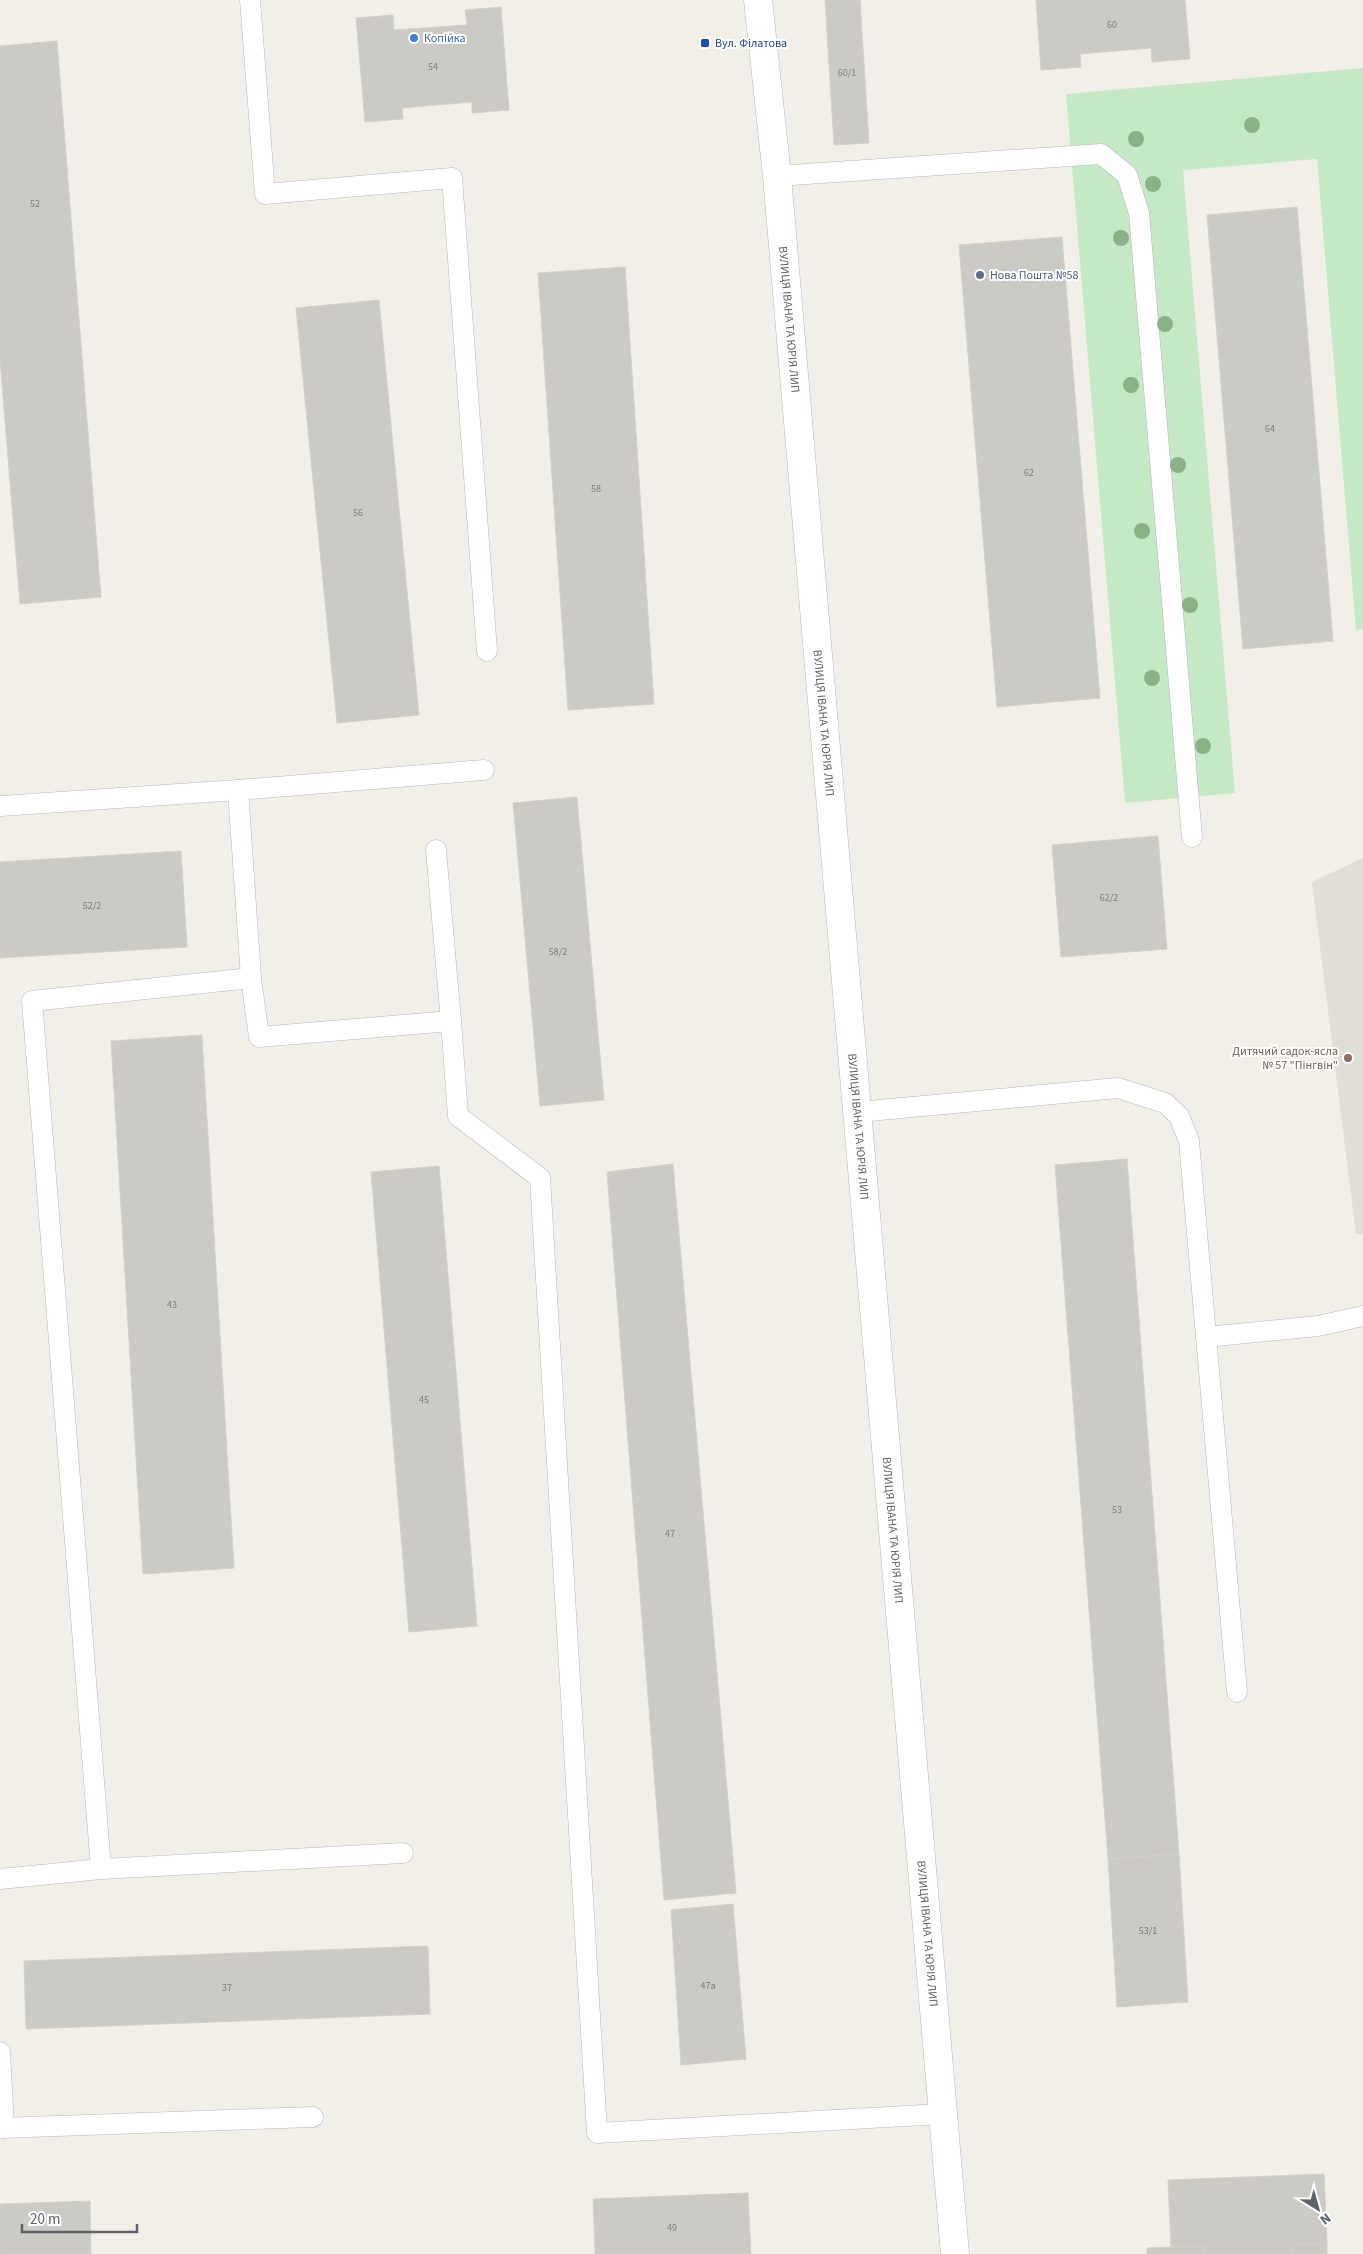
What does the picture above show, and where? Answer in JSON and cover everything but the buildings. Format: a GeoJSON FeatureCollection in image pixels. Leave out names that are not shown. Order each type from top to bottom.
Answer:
{"type":"FeatureCollection","features":[{"type":"Feature","properties":{"kind":"street","name":"ВУЛИЦЯ ІВАНА ТА ЮРІЯ ЛИП"},"geometry":{"type":"LineString","coordinates":[[758,0],[778,176],[955,2254]]}},
{"type":"Feature","properties":{"kind":"lane"},"geometry":{"type":"LineString","coordinates":[[250,0],[264,194],[452,178],[486,651]]}},
{"type":"Feature","properties":{"kind":"lane"},"geometry":{"type":"LineString","coordinates":[[778,176],[1101,154],[1127,175],[1140,213],[1192,837]]}},
{"type":"Feature","properties":{"kind":"lane"},"geometry":{"type":"LineString","coordinates":[[0,806],[238,790],[484,770]]}},
{"type":"Feature","properties":{"kind":"lane"},"geometry":{"type":"LineString","coordinates":[[238,790],[251,978],[259,1037],[451,1020]]}},
{"type":"Feature","properties":{"kind":"lane"},"geometry":{"type":"LineString","coordinates":[[436,850],[458,1116],[540,1178],[596,2134],[942,2114]]}},
{"type":"Feature","properties":{"kind":"lane"},"geometry":{"type":"LineString","coordinates":[[101,1869],[32,1001],[251,978]]}},
{"type":"Feature","properties":{"kind":"lane"},"geometry":{"type":"LineString","coordinates":[[858,1112],[1118,1088],[1165,1103],[1179,1116],[1189,1141],[1237,1692]]}},
{"type":"Feature","properties":{"kind":"lane"},"geometry":{"type":"LineString","coordinates":[[1206,1337],[1318,1326],[1363,1316]]}},
{"type":"Feature","properties":{"kind":"lane"},"geometry":{"type":"LineString","coordinates":[[0,1880],[101,1869],[403,1854]]}},
{"type":"Feature","properties":{"kind":"lane"},"geometry":{"type":"LineString","coordinates":[[0,2052],[2,2128],[314,2117]]}},
{"type":"Feature","properties":{"kind":"shaded area","name":"Дитячий садок-ясла № 57 \"Пінгвін\""},"geometry":{"type":"Polygon","coordinates":[[[1363,858],[1363,1234],[1356,1234],[1312,882],[1363,858]]]}},
{"type":"Feature","properties":{"kind":"green space"},"geometry":{"type":"Polygon","coordinates":[[[1363,68],[1363,629],[1356,630],[1317,159],[1183,170],[1235,793],[1125,803],[1066,94],[1363,68]]]}},
{"type":"Feature","properties":{"kind":"place","name":"Копійка"},"geometry":{"type":"Point","coordinates":[414,38]}},
{"type":"Feature","properties":{"kind":"place","name":"Вул. Філатова"},"geometry":{"type":"Point","coordinates":[705,43]}},
{"type":"Feature","properties":{"kind":"place","name":"Нова Пошта №58"},"geometry":{"type":"Point","coordinates":[980,275]}},
{"type":"Feature","properties":{"kind":"place","name":"Дитячий садок-ясла № 57 \"Пінгвін\""},"geometry":{"type":"Point","coordinates":[1348,1058]}}]}
